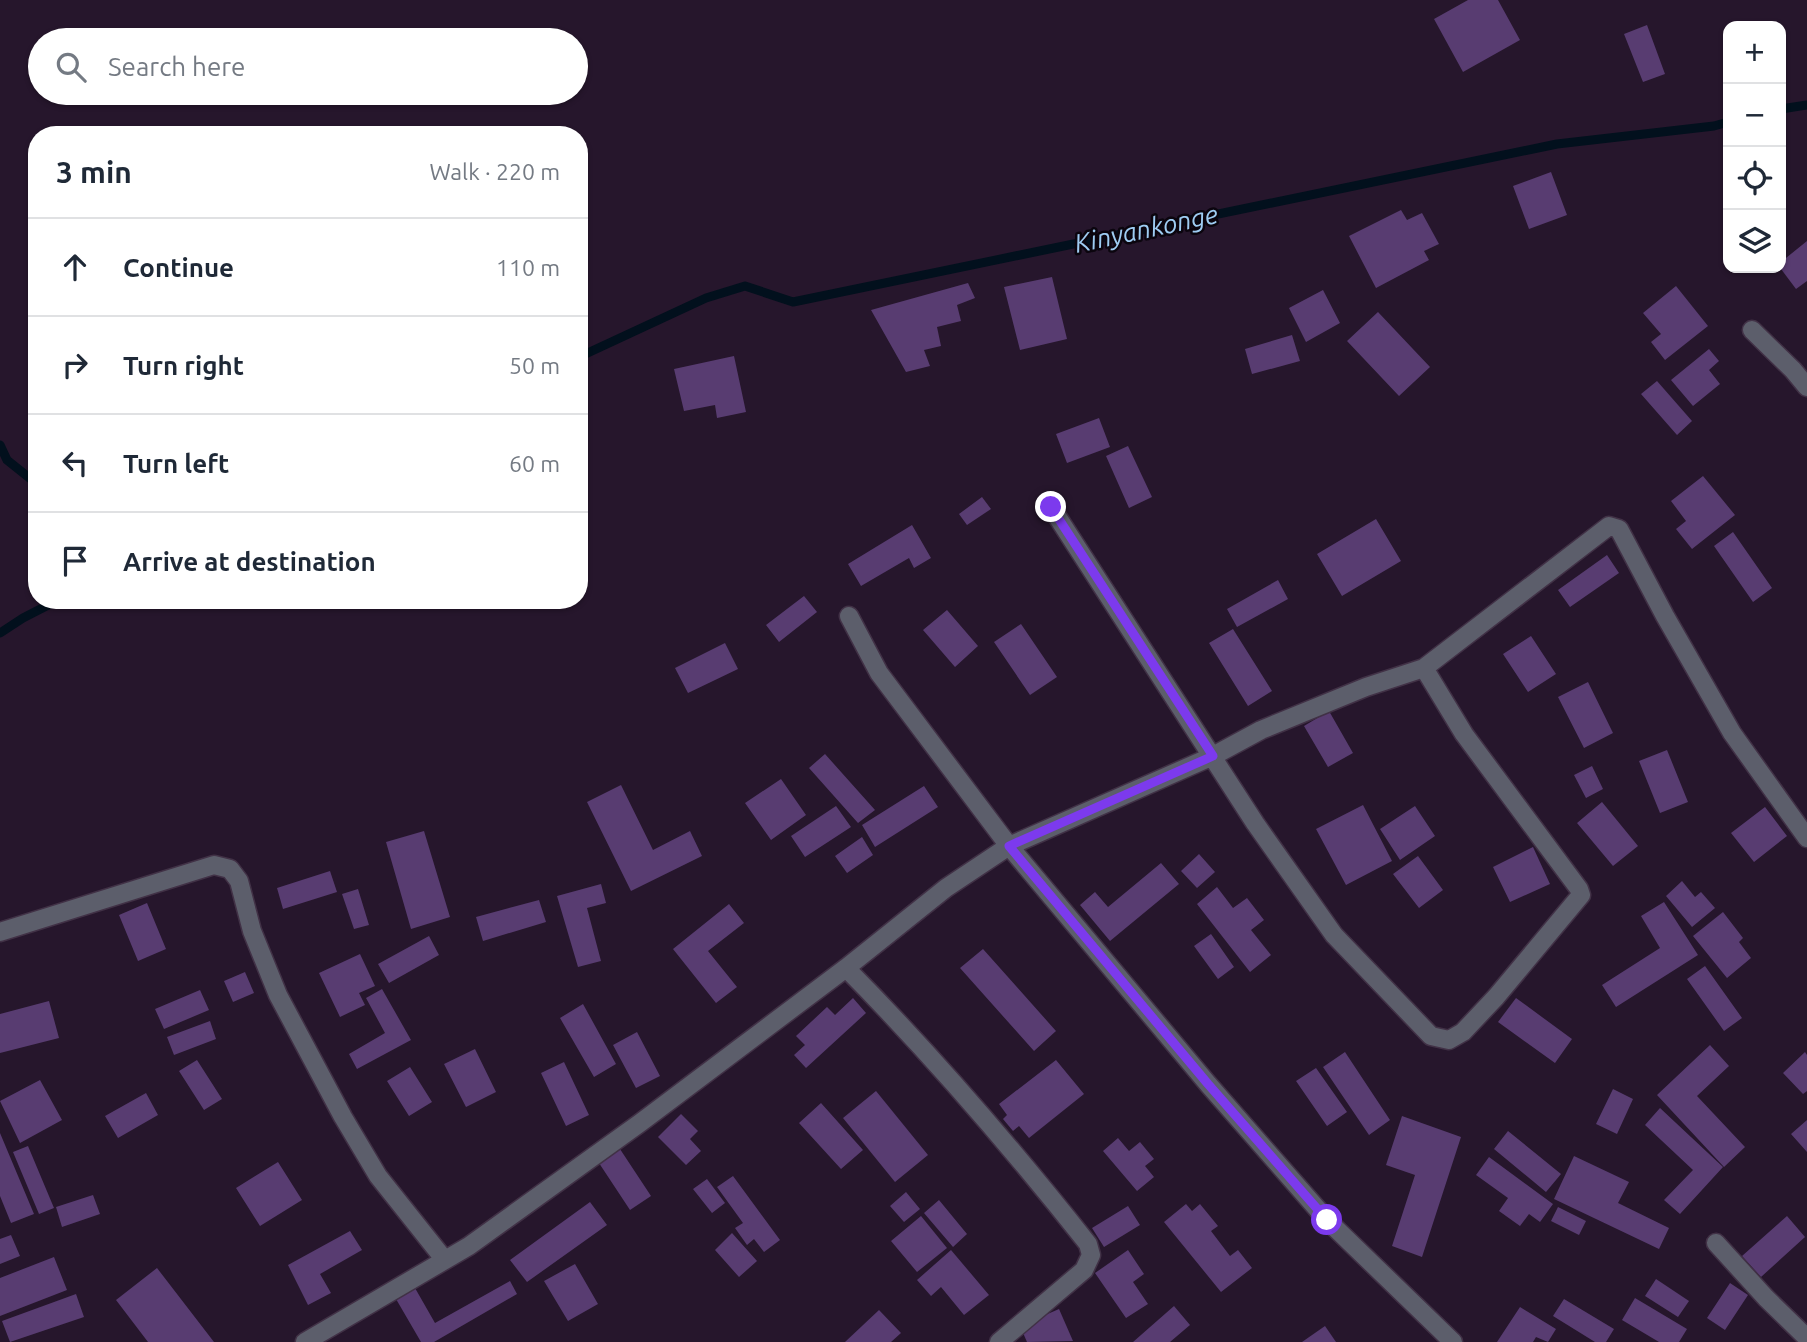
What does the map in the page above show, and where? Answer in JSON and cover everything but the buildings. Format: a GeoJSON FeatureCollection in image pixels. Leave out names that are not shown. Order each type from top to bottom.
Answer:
{"type":"FeatureCollection","features":[{"type":"Feature","properties":{"kind":"street"},"geometry":{"type":"LineString","coordinates":[[1752,330],[1793,369],[1807,387]]}},
{"type":"Feature","properties":{"kind":"street"},"geometry":{"type":"LineString","coordinates":[[1051,507],[1255,823],[1334,935],[1431,1035],[1448,1040],[1463,1032],[1496,997],[1580,895],[1579,889],[1464,734],[1424,668]]}},
{"type":"Feature","properties":{"kind":"street"},"geometry":{"type":"LineString","coordinates":[[305,1342],[469,1246],[640,1123],[846,968],[946,888],[1009,846],[1213,756],[1261,730],[1366,687],[1424,668],[1606,527],[1612,525],[1619,529],[1732,733],[1807,838]]}},
{"type":"Feature","properties":{"kind":"street"},"geometry":{"type":"LineString","coordinates":[[849,616],[879,673],[1009,846],[1208,1084],[1327,1220],[1453,1342]]}},
{"type":"Feature","properties":{"kind":"street"},"geometry":{"type":"LineString","coordinates":[[0,932],[214,865],[230,869],[239,881],[252,932],[278,995],[343,1117],[377,1176],[444,1259]]}},
{"type":"Feature","properties":{"kind":"street"},"geometry":{"type":"LineString","coordinates":[[846,968],[896,1019],[1031,1171],[1088,1244],[1091,1255],[1084,1270],[999,1342]]}},
{"type":"Feature","properties":{"kind":"street"},"geometry":{"type":"LineString","coordinates":[[1716,1243],[1807,1338]]}},
{"type":"Feature","properties":{"kind":"waterway","name":"Kinyankonge"},"geometry":{"type":"LineString","coordinates":[[1786,108],[1807,105]]}},
{"type":"Feature","properties":{"kind":"waterway","name":"Kinyankonge"},"geometry":{"type":"LineString","coordinates":[[588,353],[706,298],[745,286],[793,302],[1557,144],[1723,123]]}},
{"type":"Feature","properties":{"kind":"waterway","name":"Kinyankonge"},"geometry":{"type":"LineString","coordinates":[[0,445],[7,460],[28,477]]}},
{"type":"Feature","properties":{"kind":"waterway"},"geometry":{"type":"LineString","coordinates":[[0,633],[40,609]]}},
{"type":"Feature","properties":{"kind":"route"},"geometry":{"type":"LineString","coordinates":[[1051,507],[1213,756],[1009,846],[1208,1084],[1327,1220]]}}]}
